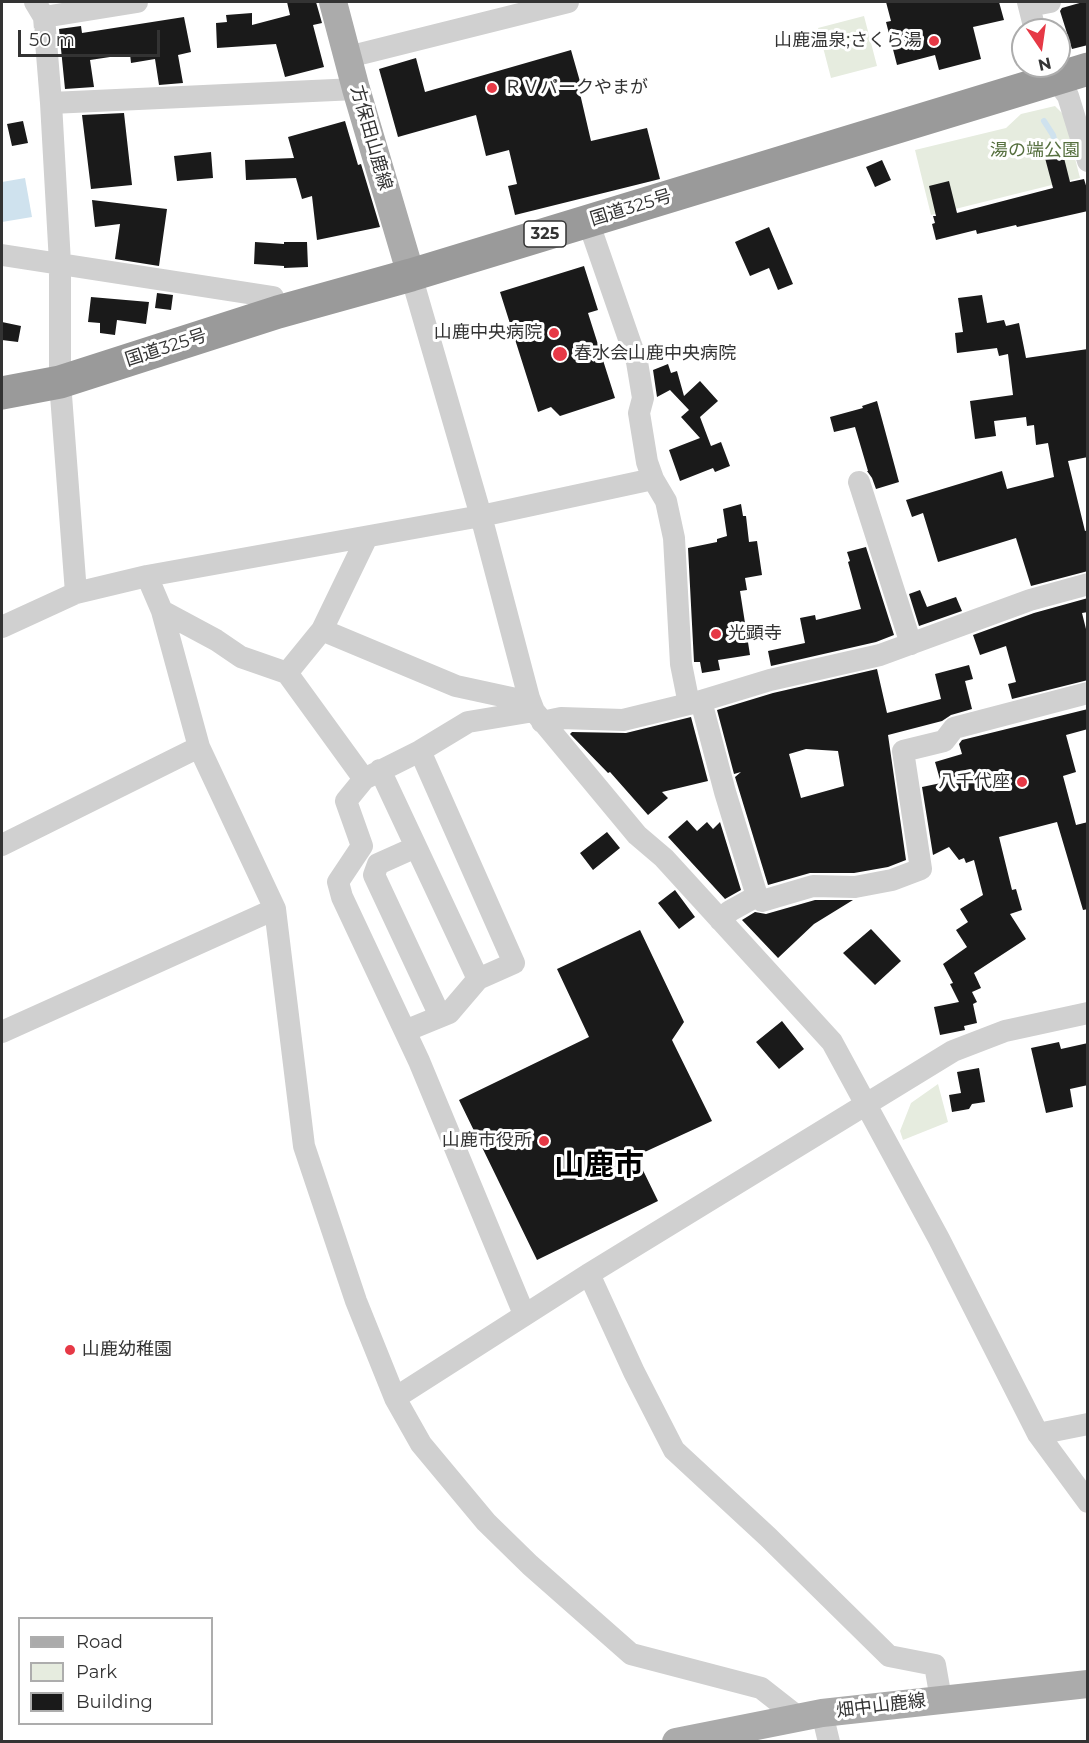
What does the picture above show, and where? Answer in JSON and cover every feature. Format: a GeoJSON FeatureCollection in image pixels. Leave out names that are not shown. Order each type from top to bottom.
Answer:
{"type":"FeatureCollection","features":[{"type":"Feature","properties":{"kind":"highway","name":"国道325号"},"geometry":{"type":"LineString","coordinates":[[1071,71],[1088,69]]}},
{"type":"Feature","properties":{"kind":"highway","name":"国道325号"},"geometry":{"type":"LineString","coordinates":[[2,393],[60,382],[278,312],[411,275],[588,221],[1035,78]]}},
{"type":"Feature","properties":{"kind":"main road","name":"方保田山鹿線"},"geometry":{"type":"LineString","coordinates":[[333,2],[411,275]]}},
{"type":"Feature","properties":{"kind":"main road","name":"畑中山鹿線"},"geometry":{"type":"LineString","coordinates":[[676,1742],[810,1715],[1088,1684]]}},
{"type":"Feature","properties":{"kind":"street"},"geometry":{"type":"LineString","coordinates":[[76,593],[60,382],[60,263],[51,103],[39,9],[137,2]]}},
{"type":"Feature","properties":{"kind":"street"},"geometry":{"type":"LineString","coordinates":[[348,57],[568,2]]}},
{"type":"Feature","properties":{"kind":"street"},"geometry":{"type":"LineString","coordinates":[[1035,18],[1036,3]]}},
{"type":"Feature","properties":{"kind":"street"},"geometry":{"type":"LineString","coordinates":[[1055,78],[1068,96],[1088,160]]}},
{"type":"Feature","properties":{"kind":"street"},"geometry":{"type":"LineString","coordinates":[[51,103],[356,89]]}},
{"type":"Feature","properties":{"kind":"street"},"geometry":{"type":"LineString","coordinates":[[588,221],[637,362],[643,398],[639,413],[647,462],[653,479],[666,501],[674,538],[681,664],[725,792],[757,896],[762,901],[813,886],[855,886],[892,880],[921,869],[903,752],[944,741],[954,728],[1088,693]]}},
{"type":"Feature","properties":{"kind":"street"},"geometry":{"type":"LineString","coordinates":[[2,255],[273,297],[278,312]]}},
{"type":"Feature","properties":{"kind":"street"},"geometry":{"type":"LineString","coordinates":[[411,275],[535,710],[637,835],[664,858],[832,1042],[939,1239],[1038,1434],[1088,1502]]}},
{"type":"Feature","properties":{"kind":"street"},"geometry":{"type":"LineString","coordinates":[[2,627],[76,593],[147,576],[481,516],[653,479]]}},
{"type":"Feature","properties":{"kind":"street"},"geometry":{"type":"LineString","coordinates":[[859,482],[911,644]]}},
{"type":"Feature","properties":{"kind":"street"},"geometry":{"type":"LineString","coordinates":[[287,673],[322,630],[367,537]]}},
{"type":"Feature","properties":{"kind":"street"},"geometry":{"type":"LineString","coordinates":[[147,576],[162,611],[199,747],[274,909],[304,1146],[356,1301],[395,1398],[421,1444],[486,1522],[530,1566],[632,1654],[761,1688],[810,1715],[829,1742]]}},
{"type":"Feature","properties":{"kind":"street"},"geometry":{"type":"LineString","coordinates":[[322,630],[456,686],[516,699],[535,710],[561,718],[623,720],[695,703],[770,680],[880,655],[1030,600],[1088,584]]}},
{"type":"Feature","properties":{"kind":"street"},"geometry":{"type":"LineString","coordinates":[[162,611],[216,640],[241,657],[287,673],[372,775],[416,847],[478,979]]}},
{"type":"Feature","properties":{"kind":"street"},"geometry":{"type":"LineString","coordinates":[[525,1314],[405,1031],[342,897],[338,882],[362,846],[346,801],[372,775],[420,751],[468,722],[535,710]]}},
{"type":"Feature","properties":{"kind":"street"},"geometry":{"type":"LineString","coordinates":[[2,845],[199,747]]}},
{"type":"Feature","properties":{"kind":"street"},"geometry":{"type":"LineString","coordinates":[[405,1031],[449,1012],[478,979],[514,963],[420,751]]}},
{"type":"Feature","properties":{"kind":"street"},"geometry":{"type":"LineString","coordinates":[[416,847],[378,864],[374,874],[440,1016]]}},
{"type":"Feature","properties":{"kind":"street"},"geometry":{"type":"LineString","coordinates":[[720,920],[730,911],[757,896]]}},
{"type":"Feature","properties":{"kind":"street"},"geometry":{"type":"LineString","coordinates":[[2,1032],[274,909]]}},
{"type":"Feature","properties":{"kind":"street"},"geometry":{"type":"LineString","coordinates":[[395,1398],[589,1274],[953,1051],[1005,1031],[1088,1013]]}},
{"type":"Feature","properties":{"kind":"street"},"geometry":{"type":"LineString","coordinates":[[589,1274],[634,1372],[674,1450],[768,1537],[889,1656],[935,1665],[941,1700]]}},
{"type":"Feature","properties":{"kind":"street"},"geometry":{"type":"LineString","coordinates":[[1038,1434],[1088,1424]]}},
{"type":"Feature","properties":{"kind":"green space"},"geometry":{"type":"Polygon","coordinates":[[[864,16],[877,66],[831,78],[818,28],[864,16]]]}},
{"type":"Feature","properties":{"kind":"green space","name":"湯の端公園"},"geometry":{"type":"Polygon","coordinates":[[[1055,106],[1064,115],[1080,178],[931,215],[915,150],[1006,128],[1021,114],[1055,106]]]}},
{"type":"Feature","properties":{"kind":"green space"},"geometry":{"type":"Polygon","coordinates":[[[938,1084],[948,1122],[903,1140],[900,1131],[911,1103],[938,1084]]]}},
{"type":"Feature","properties":{"kind":"water"},"geometry":{"type":"Polygon","coordinates":[[[25,178],[32,217],[2,222],[2,182],[25,178]]]}},
{"type":"Feature","properties":{"kind":"building"},"geometry":{"type":"Polygon","coordinates":[[[287,2],[316,2],[322,23],[313,25],[324,67],[285,77],[276,44],[217,48],[216,23],[227,22],[226,15],[252,13],[252,25],[290,15],[287,2]]]}},
{"type":"Feature","properties":{"kind":"building","name":"山鹿温泉;さくら湯"},"geometry":{"type":"Polygon","coordinates":[[[886,2],[999,2],[1004,20],[973,27],[981,59],[939,70],[935,55],[897,65],[886,22],[891,21],[886,2]]]}},
{"type":"Feature","properties":{"kind":"building"},"geometry":{"type":"Polygon","coordinates":[[[1088,2],[1088,45],[1072,49],[1071,18],[1062,18],[1060,11],[1062,8],[1088,2]]]}},
{"type":"Feature","properties":{"kind":"building"},"geometry":{"type":"Polygon","coordinates":[[[184,17],[191,52],[178,55],[183,83],[159,85],[155,59],[131,63],[130,54],[90,60],[94,87],[65,89],[59,29],[81,26],[82,33],[184,17]]]}},
{"type":"Feature","properties":{"kind":"building"},"geometry":{"type":"Polygon","coordinates":[[[571,50],[581,85],[578,85],[591,141],[647,128],[660,179],[515,215],[508,186],[517,184],[509,150],[486,156],[476,115],[398,137],[379,69],[416,58],[425,92],[571,50]]]}},
{"type":"Feature","properties":{"kind":"building"},"geometry":{"type":"Polygon","coordinates":[[[124,113],[132,185],[91,189],[82,115],[124,113]]]}},
{"type":"Feature","properties":{"kind":"building"},"geometry":{"type":"Polygon","coordinates":[[[23,121],[28,143],[12,146],[7,124],[23,121]]]}},
{"type":"Feature","properties":{"kind":"building"},"geometry":{"type":"Polygon","coordinates":[[[345,121],[380,227],[317,240],[312,196],[302,199],[296,178],[246,180],[245,160],[294,158],[288,137],[345,121]]]}},
{"type":"Feature","properties":{"kind":"building"},"geometry":{"type":"Polygon","coordinates":[[[211,152],[213,178],[177,181],[174,156],[211,152]]]}},
{"type":"Feature","properties":{"kind":"building"},"geometry":{"type":"Polygon","coordinates":[[[1063,154],[1070,182],[1084,179],[1088,192],[1088,211],[1017,227],[1016,225],[977,234],[976,230],[936,240],[932,224],[935,223],[933,216],[936,216],[929,186],[949,181],[957,213],[1053,188],[1045,158],[1063,154]]]}},
{"type":"Feature","properties":{"kind":"building"},"geometry":{"type":"Polygon","coordinates":[[[882,160],[891,180],[875,187],[866,167],[882,160]]]}},
{"type":"Feature","properties":{"kind":"building"},"geometry":{"type":"Polygon","coordinates":[[[92,200],[167,209],[159,266],[115,259],[120,224],[95,227],[92,200]]]}},
{"type":"Feature","properties":{"kind":"building"},"geometry":{"type":"Polygon","coordinates":[[[769,227],[793,284],[778,290],[769,268],[750,276],[735,242],[769,227]]]}},
{"type":"Feature","properties":{"kind":"building"},"geometry":{"type":"Polygon","coordinates":[[[255,242],[284,244],[284,242],[307,242],[308,267],[284,268],[284,266],[254,264],[255,242]]]}},
{"type":"Feature","properties":{"kind":"building","name":"山鹿中央病院"},"geometry":{"type":"Polygon","coordinates":[[[584,266],[598,310],[588,313],[615,398],[560,416],[551,407],[538,412],[500,292],[584,266]]]}},
{"type":"Feature","properties":{"kind":"building"},"geometry":{"type":"Polygon","coordinates":[[[157,293],[173,295],[171,310],[155,308],[157,293]]]}},
{"type":"Feature","properties":{"kind":"building"},"geometry":{"type":"Polygon","coordinates":[[[982,295],[987,323],[1004,320],[1006,326],[1019,323],[1026,358],[1088,349],[1088,457],[1068,461],[1085,531],[1088,530],[1088,571],[1031,586],[1016,538],[938,562],[923,513],[912,517],[906,500],[1002,471],[1007,489],[1054,477],[1048,443],[1036,445],[1034,425],[1027,426],[1026,417],[994,421],[996,436],[975,439],[970,401],[1013,395],[1008,354],[999,356],[997,348],[957,353],[955,333],[963,332],[958,298],[982,295]]]}},
{"type":"Feature","properties":{"kind":"building"},"geometry":{"type":"Polygon","coordinates":[[[91,297],[149,302],[146,324],[117,320],[115,335],[100,333],[100,323],[88,322],[91,297]]]}},
{"type":"Feature","properties":{"kind":"building"},"geometry":{"type":"Polygon","coordinates":[[[2,322],[21,326],[18,342],[2,340],[2,322]]]}},
{"type":"Feature","properties":{"kind":"building"},"geometry":{"type":"Polygon","coordinates":[[[668,364],[671,373],[677,371],[684,396],[700,381],[718,401],[700,417],[711,446],[721,442],[730,466],[715,472],[713,468],[680,481],[669,450],[700,438],[681,417],[689,410],[670,390],[657,397],[653,370],[668,364]]]}},
{"type":"Feature","properties":{"kind":"building"},"geometry":{"type":"Polygon","coordinates":[[[877,401],[899,482],[876,489],[867,471],[855,427],[834,432],[830,417],[863,408],[862,406],[877,401]]]}},
{"type":"Feature","properties":{"kind":"building"},"geometry":{"type":"Polygon","coordinates":[[[741,504],[743,516],[746,516],[749,542],[757,541],[762,575],[745,578],[747,590],[740,591],[750,655],[718,660],[720,670],[702,673],[700,662],[694,662],[688,548],[717,542],[717,539],[727,536],[723,509],[741,504]]]}},
{"type":"Feature","properties":{"kind":"building"},"geometry":{"type":"Polygon","coordinates":[[[866,547],[894,635],[876,642],[771,666],[768,651],[805,643],[800,618],[815,615],[816,620],[861,609],[847,552],[866,547]]]}},
{"type":"Feature","properties":{"kind":"building"},"geometry":{"type":"Polygon","coordinates":[[[920,590],[927,607],[956,597],[962,611],[919,626],[909,594],[920,590]]]}},
{"type":"Feature","properties":{"kind":"building"},"geometry":{"type":"Polygon","coordinates":[[[1088,598],[1088,612],[1082,613],[1088,637],[1088,680],[1012,699],[1008,684],[1016,682],[1006,646],[980,655],[973,635],[1034,613],[1088,598]]]}},
{"type":"Feature","properties":{"kind":"building"},"geometry":{"type":"Polygon","coordinates":[[[969,665],[973,679],[965,681],[972,709],[951,715],[942,721],[888,735],[906,860],[888,867],[854,873],[810,873],[768,885],[735,777],[741,772],[734,774],[717,710],[773,693],[877,669],[887,713],[941,699],[935,674],[969,665]],[[806,749],[789,754],[801,798],[844,786],[838,751],[806,749]]]}},
{"type":"Feature","properties":{"kind":"building"},"geometry":{"type":"Polygon","coordinates":[[[1088,709],[1088,729],[1066,735],[1076,772],[1063,776],[1076,825],[1088,822],[1088,909],[1083,910],[1057,822],[999,837],[1012,890],[1016,889],[1022,910],[1010,914],[1026,939],[974,973],[981,988],[972,992],[977,1002],[973,1004],[977,1023],[964,1026],[965,1030],[940,1035],[934,1007],[959,1002],[950,984],[953,983],[943,964],[967,947],[956,930],[968,922],[960,909],[983,895],[974,860],[966,863],[964,858],[959,860],[949,847],[933,855],[922,787],[941,783],[935,762],[962,754],[959,744],[962,740],[1088,709]]]}},
{"type":"Feature","properties":{"kind":"building"},"geometry":{"type":"Polygon","coordinates":[[[691,717],[708,781],[662,792],[668,798],[648,815],[610,772],[608,773],[570,734],[572,732],[626,733],[691,717]]]}},
{"type":"Feature","properties":{"kind":"building"},"geometry":{"type":"Polygon","coordinates":[[[687,820],[697,831],[707,822],[713,829],[720,822],[741,890],[725,899],[668,837],[687,820]]]}},
{"type":"Feature","properties":{"kind":"building"},"geometry":{"type":"Polygon","coordinates":[[[607,832],[620,848],[593,870],[580,853],[607,832]]]}},
{"type":"Feature","properties":{"kind":"building"},"geometry":{"type":"Polygon","coordinates":[[[675,890],[695,917],[679,929],[658,903],[675,890]]]}},
{"type":"Feature","properties":{"kind":"building"},"geometry":{"type":"Polygon","coordinates":[[[815,900],[853,900],[814,924],[778,958],[742,920],[755,912],[766,914],[815,900]]]}},
{"type":"Feature","properties":{"kind":"building"},"geometry":{"type":"Polygon","coordinates":[[[871,929],[901,961],[875,985],[843,953],[871,929]]]}},
{"type":"Feature","properties":{"kind":"building"},"geometry":{"type":"Polygon","coordinates":[[[640,930],[684,1022],[672,1040],[712,1121],[636,1156],[658,1201],[537,1260],[459,1100],[589,1037],[557,969],[640,930]]]}},
{"type":"Feature","properties":{"kind":"building"},"geometry":{"type":"Polygon","coordinates":[[[782,1021],[804,1049],[779,1069],[756,1042],[782,1021]]]}},
{"type":"Feature","properties":{"kind":"building"},"geometry":{"type":"Polygon","coordinates":[[[1059,1042],[1061,1049],[1088,1043],[1088,1085],[1070,1089],[1073,1107],[1046,1113],[1031,1048],[1059,1042]]]}},
{"type":"Feature","properties":{"kind":"building"},"geometry":{"type":"Polygon","coordinates":[[[979,1068],[985,1102],[972,1104],[969,1109],[952,1112],[949,1095],[961,1093],[957,1072],[979,1068]]]}},
{"type":"Feature","properties":{"kind":"waterway"},"geometry":{"type":"LineString","coordinates":[[1044,121],[1053,135],[1060,162]]}},
{"type":"Feature","properties":{"kind":"place","name":"山鹿温泉;さくら湯"},"geometry":{"type":"Point","coordinates":[934,41]}},
{"type":"Feature","properties":{"kind":"place","name":"ＲＶパークやまが"},"geometry":{"type":"Point","coordinates":[492,88]}},
{"type":"Feature","properties":{"kind":"place","name":"山鹿中央病院"},"geometry":{"type":"Point","coordinates":[554,333]}},
{"type":"Feature","properties":{"kind":"place","name":"春水会山鹿中央病院"},"geometry":{"type":"Point","coordinates":[560,354]}},
{"type":"Feature","properties":{"kind":"place","name":"光顕寺"},"geometry":{"type":"Point","coordinates":[716,634]}},
{"type":"Feature","properties":{"kind":"place","name":"八千代座"},"geometry":{"type":"Point","coordinates":[1022,782]}},
{"type":"Feature","properties":{"kind":"place","name":"山鹿市役所"},"geometry":{"type":"Point","coordinates":[544,1141]}},
{"type":"Feature","properties":{"kind":"place","name":"山鹿幼稚園"},"geometry":{"type":"Point","coordinates":[70,1350]}},
{"type":"Feature","properties":{"kind":"district","name":"山鹿市"},"geometry":{"type":"Point","coordinates":[599,1166]}}]}
